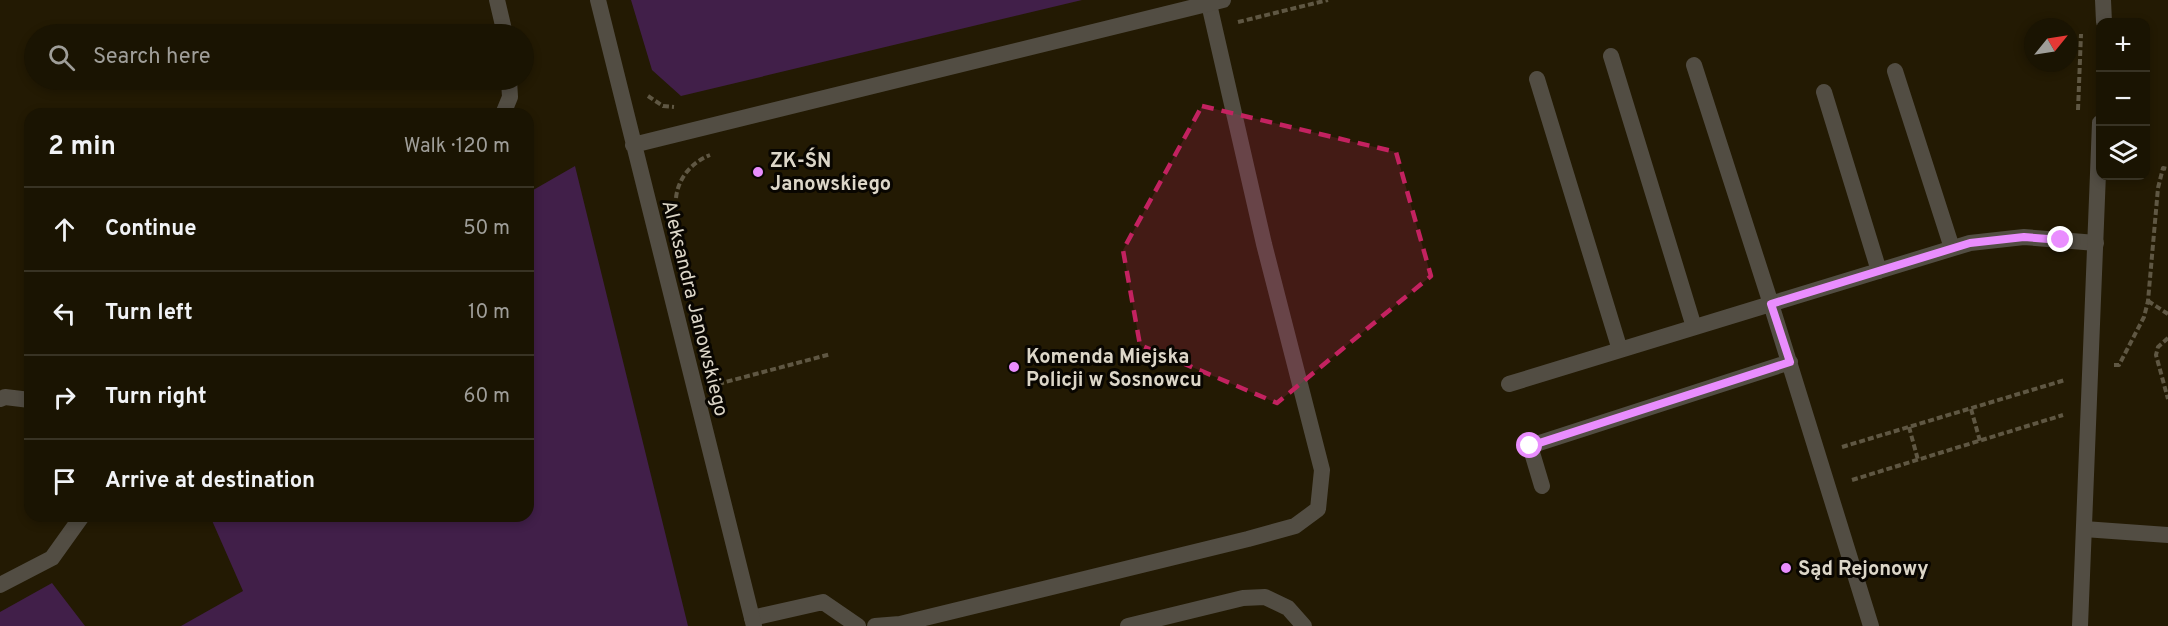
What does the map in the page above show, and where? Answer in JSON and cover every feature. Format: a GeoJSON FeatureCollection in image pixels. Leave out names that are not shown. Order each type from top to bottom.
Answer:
{"type":"FeatureCollection","features":[{"type":"Feature","properties":{"kind":"street"},"geometry":{"type":"LineString","coordinates":[[497,0],[503,24]]}},
{"type":"Feature","properties":{"kind":"street","name":"Aleksandra Janowskiego"},"geometry":{"type":"LineString","coordinates":[[598,0],[753,622]]}},
{"type":"Feature","properties":{"kind":"street"},"geometry":{"type":"LineString","coordinates":[[2103,0],[2104,18]]}},
{"type":"Feature","properties":{"kind":"street"},"geometry":{"type":"LineString","coordinates":[[633,145],[1216,2],[1215,28],[1264,244],[1322,470],[1318,508],[1295,526],[1248,539],[900,624],[874,626]]}},
{"type":"Feature","properties":{"kind":"street"},"geometry":{"type":"LineString","coordinates":[[1611,56],[1694,327]]}},
{"type":"Feature","properties":{"kind":"street"},"geometry":{"type":"LineString","coordinates":[[1694,65],[1790,362],[1871,626]]}},
{"type":"Feature","properties":{"kind":"street"},"geometry":{"type":"LineString","coordinates":[[1895,71],[1952,248]]}},
{"type":"Feature","properties":{"kind":"street"},"geometry":{"type":"LineString","coordinates":[[1537,79],[1620,350]]}},
{"type":"Feature","properties":{"kind":"street"},"geometry":{"type":"LineString","coordinates":[[505,108],[510,97],[510,90]]}},
{"type":"Feature","properties":{"kind":"street"},"geometry":{"type":"LineString","coordinates":[[1824,92],[1879,271]]}},
{"type":"Feature","properties":{"kind":"street"},"geometry":{"type":"LineString","coordinates":[[2080,626],[2100,126]]}},
{"type":"Feature","properties":{"kind":"street"},"geometry":{"type":"LineString","coordinates":[[1509,384],[1970,243],[2024,237],[2096,243]]}},
{"type":"Feature","properties":{"kind":"street"},"geometry":{"type":"LineString","coordinates":[[1542,486],[1530,446],[1790,362]]}},
{"type":"Feature","properties":{"kind":"street"},"geometry":{"type":"LineString","coordinates":[[0,399],[5,397],[24,399]]}},
{"type":"Feature","properties":{"kind":"street"},"geometry":{"type":"LineString","coordinates":[[0,585],[51,558],[78,522]]}},
{"type":"Feature","properties":{"kind":"street"},"geometry":{"type":"LineString","coordinates":[[2084,529],[2168,535]]}},
{"type":"Feature","properties":{"kind":"street"},"geometry":{"type":"LineString","coordinates":[[1128,626],[1242,598],[1265,597],[1288,608],[1304,626]]}},
{"type":"Feature","properties":{"kind":"street"},"geometry":{"type":"LineString","coordinates":[[753,622],[823,602],[858,626]]}},
{"type":"Feature","properties":{"kind":"path"},"geometry":{"type":"LineString","coordinates":[[1215,28],[1328,0]]}},
{"type":"Feature","properties":{"kind":"path"},"geometry":{"type":"LineString","coordinates":[[675,202],[676,192],[685,173],[699,160],[715,153]]}},
{"type":"Feature","properties":{"kind":"path"},"geometry":{"type":"LineString","coordinates":[[2110,365],[2119,365],[2144,317],[2148,301],[2158,188],[2163,168],[2168,169]]}},
{"type":"Feature","properties":{"kind":"path"},"geometry":{"type":"LineString","coordinates":[[2148,301],[2168,314]]}},
{"type":"Feature","properties":{"kind":"path"},"geometry":{"type":"LineString","coordinates":[[2168,338],[2158,347],[2156,355],[2168,399]]}},
{"type":"Feature","properties":{"kind":"path"},"geometry":{"type":"LineString","coordinates":[[714,385],[831,354]]}},
{"type":"Feature","properties":{"kind":"path"},"geometry":{"type":"LineString","coordinates":[[1818,454],[2067,380]]}},
{"type":"Feature","properties":{"kind":"path"},"geometry":{"type":"LineString","coordinates":[[1971,409],[1980,441]]}},
{"type":"Feature","properties":{"kind":"path"},"geometry":{"type":"LineString","coordinates":[[1828,488],[2066,414]]}},
{"type":"Feature","properties":{"kind":"path"},"geometry":{"type":"LineString","coordinates":[[1909,427],[1918,460]]}},
{"type":"Feature","properties":{"kind":"highlighted area"},"geometry":{"type":"Polygon","coordinates":[[[1202,106],[1396,152],[1431,276],[1277,403],[1140,345],[1123,250],[1202,106]]]}},
{"type":"Feature","properties":{"kind":"shaded area"},"geometry":{"type":"Polygon","coordinates":[[[631,0],[1082,0],[681,96],[652,70],[631,0]]]}},
{"type":"Feature","properties":{"kind":"shaded area"},"geometry":{"type":"Polygon","coordinates":[[[575,166],[688,626],[181,626],[243,591],[213,522],[534,522],[534,190],[575,166]]]}},
{"type":"Feature","properties":{"kind":"shaded area"},"geometry":{"type":"Polygon","coordinates":[[[52,583],[85,626],[0,626],[0,612],[52,583]]]}},
{"type":"Feature","properties":{"kind":"place","name":"ZK-ŚN Janowskiego"},"geometry":{"type":"Point","coordinates":[758,172]}},
{"type":"Feature","properties":{"kind":"place","name":"Komenda Miejska Policji w Sosnowcu"},"geometry":{"type":"Point","coordinates":[1014,367]}},
{"type":"Feature","properties":{"kind":"place","name":"Sąd Rejonowy"},"geometry":{"type":"Point","coordinates":[1786,568]}},
{"type":"Feature","properties":{"kind":"route"},"geometry":{"type":"LineString","coordinates":[[1530,446],[1790,362],[1771,304],[1970,243],[2024,237],[2061,240]]}}]}
